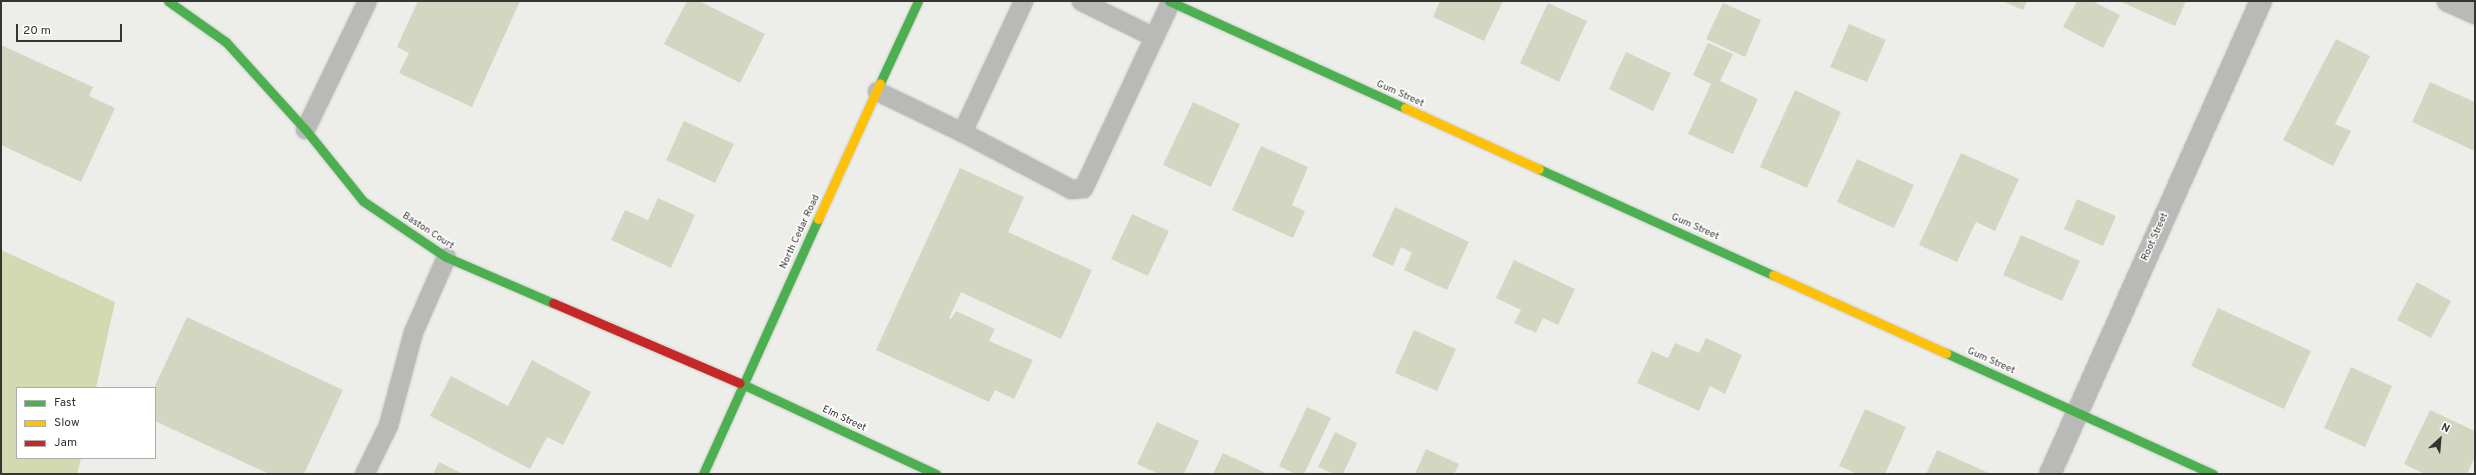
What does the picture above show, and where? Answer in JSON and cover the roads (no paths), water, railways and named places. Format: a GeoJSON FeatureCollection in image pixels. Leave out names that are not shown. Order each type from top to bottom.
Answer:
{"type":"FeatureCollection","features":[{"type":"Feature","properties":{"kind":"street","name":"Baston Court"},"geometry":{"type":"LineString","coordinates":[[168,1],[226,42],[305,129],[363,201],[446,257],[742,384]]}},
{"type":"Feature","properties":{"kind":"street","name":"North Cedar Road"},"geometry":{"type":"LineString","coordinates":[[703,474],[742,384],[918,1]]}},
{"type":"Feature","properties":{"kind":"street","name":"Gum Street"},"geometry":{"type":"LineString","coordinates":[[1170,1],[2213,474]]}},
{"type":"Feature","properties":{"kind":"street","name":"Root Street"},"geometry":{"type":"LineString","coordinates":[[2050,474],[2261,1]]}},
{"type":"Feature","properties":{"kind":"street"},"geometry":{"type":"LineString","coordinates":[[2448,1],[2475,13]]}},
{"type":"Feature","properties":{"kind":"street","name":"Elm Street"},"geometry":{"type":"LineString","coordinates":[[742,384],[936,474]]}},
{"type":"Feature","properties":{"kind":"lane"},"geometry":{"type":"LineString","coordinates":[[305,129],[367,1]]}},
{"type":"Feature","properties":{"kind":"lane"},"geometry":{"type":"LineString","coordinates":[[962,132],[1023,1]]}},
{"type":"Feature","properties":{"kind":"lane"},"geometry":{"type":"LineString","coordinates":[[1081,1],[1154,37]]}},
{"type":"Feature","properties":{"kind":"lane"},"geometry":{"type":"LineString","coordinates":[[877,91],[962,132],[1071,189],[1083,188],[1170,1]]}},
{"type":"Feature","properties":{"kind":"lane"},"geometry":{"type":"LineString","coordinates":[[364,474],[388,425],[413,332],[446,257]]}}]}
